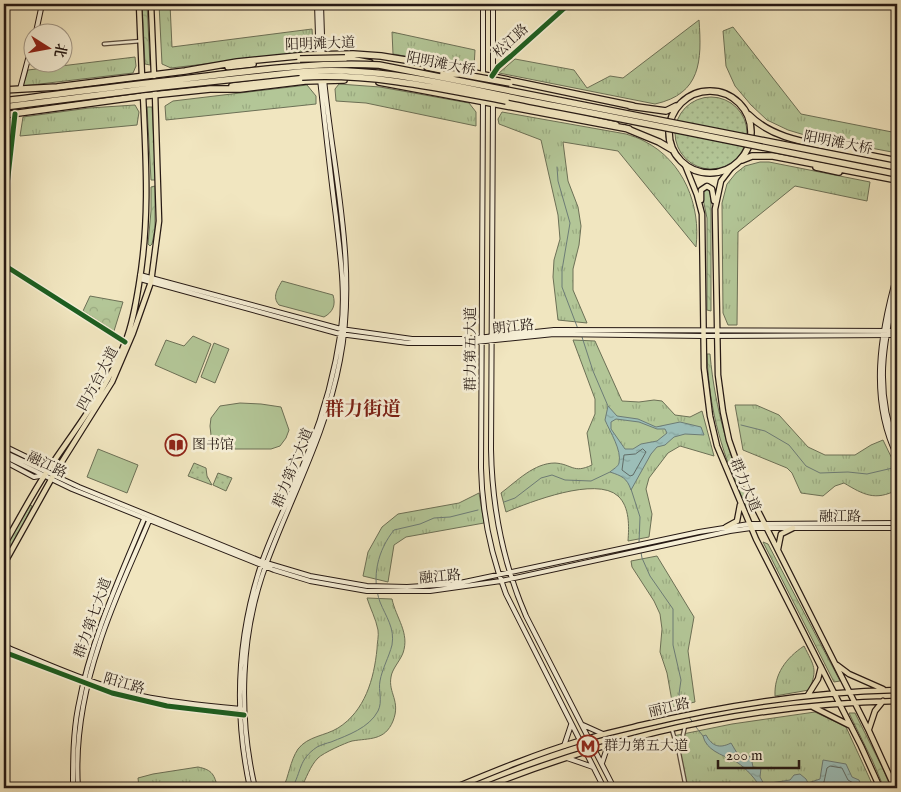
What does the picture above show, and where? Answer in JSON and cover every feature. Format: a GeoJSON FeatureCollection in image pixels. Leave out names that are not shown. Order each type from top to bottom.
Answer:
{"type":"FeatureCollection","features":[{"type":"Feature","properties":{"kind":"highway","name":"阳明滩大道"},"geometry":{"type":"LineString","coordinates":[[4,90],[57,87],[185,71],[237,62],[353,54],[388,57],[483,74],[633,106]]}},
{"type":"Feature","properties":{"kind":"highway"},"geometry":{"type":"LineString","coordinates":[[185,71],[309,58],[386,60],[613,105],[666,111],[697,93],[716,91],[734,98],[761,125],[783,136],[800,142],[897,161]]}},
{"type":"Feature","properties":{"kind":"highway"},"geometry":{"type":"LineString","coordinates":[[345,58],[379,65]]}},
{"type":"Feature","properties":{"kind":"highway","name":"阳明滩大桥"},"geometry":{"type":"LineString","coordinates":[[4,100],[160,80],[308,65],[379,65],[897,167]]}},
{"type":"Feature","properties":{"kind":"highway","name":"阳明滩大桥"},"geometry":{"type":"LineString","coordinates":[[4,107],[161,87],[306,72],[346,70],[377,72],[897,174]]}},
{"type":"Feature","properties":{"kind":"highway"},"geometry":{"type":"LineString","coordinates":[[4,114],[302,77],[342,76],[377,72]]}},
{"type":"Feature","properties":{"kind":"highway"},"geometry":{"type":"LineString","coordinates":[[430,74],[460,74]]}},
{"type":"Feature","properties":{"kind":"highway"},"geometry":{"type":"LineString","coordinates":[[342,76],[378,79],[450,90],[610,122],[659,142],[673,152],[685,165],[697,172],[711,174],[725,171],[752,156],[773,156],[897,180]]}},
{"type":"Feature","properties":{"kind":"highway"},"geometry":{"type":"LineString","coordinates":[[210,89],[240,89],[322,80],[376,82],[629,129]]}},
{"type":"Feature","properties":{"kind":"highway"},"geometry":{"type":"LineString","coordinates":[[430,81],[450,90]]}},
{"type":"Feature","properties":{"kind":"highway"},"geometry":{"type":"LineString","coordinates":[[4,94],[57,87]]}},
{"type":"Feature","properties":{"kind":"highway"},"geometry":{"type":"LineString","coordinates":[[673,152],[668,131],[672,117],[679,104]]}},
{"type":"Feature","properties":{"kind":"highway"},"geometry":{"type":"LineString","coordinates":[[4,114],[15,114],[60,106]]}},
{"type":"Feature","properties":{"kind":"highway"},"geometry":{"type":"LineString","coordinates":[[738,163],[746,152],[751,139],[751,125],[746,112]]}},
{"type":"Feature","properties":{"kind":"highway"},"geometry":{"type":"LineString","coordinates":[[783,136],[897,157]]}},
{"type":"Feature","properties":{"kind":"highway"},"geometry":{"type":"LineString","coordinates":[[773,156],[813,167],[897,184]]}},
{"type":"Feature","properties":{"kind":"main road"},"geometry":{"type":"LineString","coordinates":[[38,22],[42,4]]}},
{"type":"Feature","properties":{"kind":"main road","name":"四方台大道"},"geometry":{"type":"LineString","coordinates":[[4,545],[44,474],[96,400],[125,342],[133,318],[146,234],[147,196],[139,4]]}},
{"type":"Feature","properties":{"kind":"main road","name":"四方台大道"},"geometry":{"type":"LineString","coordinates":[[4,564],[52,478],[112,382],[133,334],[151,280],[159,221],[151,4]]}},
{"type":"Feature","properties":{"kind":"main road","name":"群力第六大道"},"geometry":{"type":"LineString","coordinates":[[254,788],[241,709],[244,641],[264,564],[309,450],[327,398],[343,332],[341,262],[322,80],[319,4]]}},
{"type":"Feature","properties":{"kind":"main road","name":"群力第五大道"},"geometry":{"type":"LineString","coordinates":[[483,4],[481,468],[485,515],[499,576],[515,615],[604,788]]}},
{"type":"Feature","properties":{"kind":"main road","name":"群力第五大道"},"geometry":{"type":"LineString","coordinates":[[492,4],[490,449],[496,512],[510,573],[526,616],[614,788]]}},
{"type":"Feature","properties":{"kind":"main road"},"geometry":{"type":"LineString","coordinates":[[704,5],[897,7]]}},
{"type":"Feature","properties":{"kind":"main road"},"geometry":{"type":"LineString","coordinates":[[20,89],[25,72]]}},
{"type":"Feature","properties":{"kind":"main road"},"geometry":{"type":"LineString","coordinates":[[4,212],[15,114]]}},
{"type":"Feature","properties":{"kind":"main road","name":"群力大道"},"geometry":{"type":"LineString","coordinates":[[685,165],[697,195],[702,214],[705,379],[710,416],[716,441],[724,466],[750,526],[851,726],[880,788]]}},
{"type":"Feature","properties":{"kind":"main road","name":"群力大道"},"geometry":{"type":"LineString","coordinates":[[731,168],[721,181],[715,209],[718,375],[723,412],[730,440],[737,463],[765,526],[855,702],[895,788]]}},
{"type":"Feature","properties":{"kind":"main road"},"geometry":{"type":"LineString","coordinates":[[702,214],[700,191],[705,186],[712,189],[715,209]]}},
{"type":"Feature","properties":{"kind":"main road"},"geometry":{"type":"LineString","coordinates":[[4,265],[125,342]]}},
{"type":"Feature","properties":{"kind":"main road"},"geometry":{"type":"LineString","coordinates":[[897,274],[880,366],[880,394],[885,420],[897,456]]}},
{"type":"Feature","properties":{"kind":"main road","name":"朗江路"},"geometry":{"type":"LineString","coordinates":[[140,277],[343,332],[420,344],[567,332],[897,333]]}},
{"type":"Feature","properties":{"kind":"main road"},"geometry":{"type":"LineString","coordinates":[[885,333],[897,286]]}},
{"type":"Feature","properties":{"kind":"main road"},"geometry":{"type":"LineString","coordinates":[[4,446],[37,462],[44,474],[34,476],[4,461]]}},
{"type":"Feature","properties":{"kind":"main road","name":"融江路"},"geometry":{"type":"LineString","coordinates":[[4,452],[52,478],[144,519],[310,581],[367,589],[430,591],[512,579],[632,549]]}},
{"type":"Feature","properties":{"kind":"main road","name":"融江路"},"geometry":{"type":"LineString","coordinates":[[4,456],[44,474]]}},
{"type":"Feature","properties":{"kind":"main road","name":"融江路"},"geometry":{"type":"LineString","coordinates":[[52,478],[264,564]]}},
{"type":"Feature","properties":{"kind":"main road"},"geometry":{"type":"LineString","coordinates":[[726,527],[735,523],[738,519],[739,499]]}},
{"type":"Feature","properties":{"kind":"main road","name":"群力第七大道"},"geometry":{"type":"LineString","coordinates":[[73,788],[74,743],[78,709],[92,649],[144,519]]}},
{"type":"Feature","properties":{"kind":"main road","name":"群力第七大道"},"geometry":{"type":"LineString","coordinates":[[78,788],[79,744],[83,709],[89,683],[102,636],[149,521]]}},
{"type":"Feature","properties":{"kind":"main road","name":"融江路"},"geometry":{"type":"LineString","coordinates":[[380,589],[446,585],[499,576],[646,546],[726,527],[897,523]]}},
{"type":"Feature","properties":{"kind":"main road","name":"融江路"},"geometry":{"type":"LineString","coordinates":[[646,546],[750,526]]}},
{"type":"Feature","properties":{"kind":"main road","name":"融江路"},"geometry":{"type":"LineString","coordinates":[[765,526],[792,528],[897,528]]}},
{"type":"Feature","properties":{"kind":"main road"},"geometry":{"type":"LineString","coordinates":[[778,552],[780,536],[792,528]]}},
{"type":"Feature","properties":{"kind":"main road","name":"阳江路"},"geometry":{"type":"LineString","coordinates":[[4,646],[89,683],[147,702],[242,715]]}},
{"type":"Feature","properties":{"kind":"main road","name":"阳江路"},"geometry":{"type":"LineString","coordinates":[[4,652],[84,681]]}},
{"type":"Feature","properties":{"kind":"main road"},"geometry":{"type":"LineString","coordinates":[[834,662],[849,674],[886,690]]}},
{"type":"Feature","properties":{"kind":"main road"},"geometry":{"type":"LineString","coordinates":[[808,695],[818,679],[821,666]]}},
{"type":"Feature","properties":{"kind":"main road","name":"阳江路"},"geometry":{"type":"LineString","coordinates":[[89,683],[158,699],[241,709]]}},
{"type":"Feature","properties":{"kind":"main road","name":"丽江路"},"geometry":{"type":"LineString","coordinates":[[454,788],[507,766],[564,746],[682,715],[808,695],[849,691],[897,690]]}},
{"type":"Feature","properties":{"kind":"main road"},"geometry":{"type":"LineString","coordinates":[[869,731],[875,711],[883,701]]}},
{"type":"Feature","properties":{"kind":"main road","name":"丽江路"},"geometry":{"type":"LineString","coordinates":[[483,788],[594,748],[685,726],[749,714],[855,702],[897,701]]}},
{"type":"Feature","properties":{"kind":"main road"},"geometry":{"type":"LineString","coordinates":[[812,707],[851,726]]}},
{"type":"Feature","properties":{"kind":"main road","name":"群力第六大道"},"geometry":{"type":"LineString","coordinates":[[242,715],[250,788]]}},
{"type":"Feature","properties":{"kind":"main road"},"geometry":{"type":"LineString","coordinates":[[582,724],[604,734]]}},
{"type":"Feature","properties":{"kind":"main road"},"geometry":{"type":"LineString","coordinates":[[564,746],[571,725]]}},
{"type":"Feature","properties":{"kind":"main road"},"geometry":{"type":"LineString","coordinates":[[602,763],[608,745]]}},
{"type":"Feature","properties":{"kind":"main road"},"geometry":{"type":"LineString","coordinates":[[567,758],[593,767]]}},
{"type":"Feature","properties":{"kind":"street","name":"松江路"},"geometry":{"type":"LineString","coordinates":[[492,76],[504,61],[569,4]]}},
{"type":"Feature","properties":{"kind":"street"},"geometry":{"type":"LineString","coordinates":[[104,44],[141,41]]}},
{"type":"Feature","properties":{"kind":"street"},"geometry":{"type":"LineString","coordinates":[[679,753],[685,726]]}},
{"type":"Feature","properties":{"kind":"street"},"geometry":{"type":"LineString","coordinates":[[672,729],[686,788]]}},
{"type":"Feature","properties":{"kind":"green space"},"geometry":{"type":"Polygon","coordinates":[[[142,4],[147,4],[150,65],[145,64],[142,4]]]}},
{"type":"Feature","properties":{"kind":"green space"},"geometry":{"type":"Polygon","coordinates":[[[159,4],[170,4],[172,47],[312,29],[313,45],[307,52],[171,68],[162,64],[159,4]]]}},
{"type":"Feature","properties":{"kind":"green space"},"geometry":{"type":"Polygon","coordinates":[[[699,20],[699,62],[690,84],[682,92],[670,99],[655,104],[499,73],[515,59],[574,70],[587,88],[610,76],[623,78],[699,20]]]}},
{"type":"Feature","properties":{"kind":"green space"},"geometry":{"type":"Polygon","coordinates":[[[733,27],[801,114],[897,133],[897,153],[808,136],[788,130],[767,120],[735,86],[726,66],[723,31],[733,27]]]}},
{"type":"Feature","properties":{"kind":"green space"},"geometry":{"type":"Polygon","coordinates":[[[392,32],[475,50],[474,68],[393,54],[392,32]]]}},
{"type":"Feature","properties":{"kind":"green space"},"geometry":{"type":"Polygon","coordinates":[[[135,57],[136,66],[133,73],[23,86],[27,72],[72,72],[72,65],[135,57]]]}},
{"type":"Feature","properties":{"kind":"green space"},"geometry":{"type":"Polygon","coordinates":[[[339,84],[380,87],[469,103],[476,112],[476,126],[366,103],[336,101],[335,89],[339,84]]]}},
{"type":"Feature","properties":{"kind":"green space"},"geometry":{"type":"Polygon","coordinates":[[[307,85],[316,96],[316,104],[166,120],[165,106],[173,101],[307,85]]]}},
{"type":"Feature","properties":{"kind":"green space"},"geometry":{"type":"Polygon","coordinates":[[[711,97],[731,103],[741,113],[747,133],[741,153],[731,163],[711,169],[691,163],[681,153],[675,133],[681,113],[691,103],[711,97]]]}},
{"type":"Feature","properties":{"kind":"green space"},"geometry":{"type":"Polygon","coordinates":[[[135,105],[139,112],[137,125],[20,136],[23,117],[89,108],[135,105]]]}},
{"type":"Feature","properties":{"kind":"green space"},"geometry":{"type":"Polygon","coordinates":[[[147,107],[152,107],[156,180],[151,180],[147,107]]]}},
{"type":"Feature","properties":{"kind":"green space"},"geometry":{"type":"Polygon","coordinates":[[[502,112],[626,134],[642,140],[658,150],[670,160],[687,186],[696,216],[696,247],[618,151],[563,142],[568,181],[578,207],[581,226],[579,245],[573,269],[573,290],[587,323],[558,320],[553,277],[554,260],[560,239],[558,215],[541,140],[499,124],[498,119],[502,112]]]}},
{"type":"Feature","properties":{"kind":"green space"},"geometry":{"type":"Polygon","coordinates":[[[769,162],[870,182],[867,201],[795,186],[738,232],[737,325],[728,325],[723,313],[722,203],[727,184],[736,173],[745,166],[769,162]]]}},
{"type":"Feature","properties":{"kind":"green space"},"geometry":{"type":"Polygon","coordinates":[[[155,186],[155,229],[150,246],[148,244],[151,187],[155,186]]]}},
{"type":"Feature","properties":{"kind":"green space"},"geometry":{"type":"Polygon","coordinates":[[[705,188],[710,192],[711,199],[711,311],[707,310],[707,218],[702,194],[705,188]]]}},
{"type":"Feature","properties":{"kind":"green space"},"geometry":{"type":"Polygon","coordinates":[[[282,281],[333,295],[334,305],[332,310],[324,317],[279,305],[276,296],[282,281]]]}},
{"type":"Feature","properties":{"kind":"green space"},"geometry":{"type":"Polygon","coordinates":[[[90,296],[123,302],[114,331],[83,311],[90,296]]]}},
{"type":"Feature","properties":{"kind":"green space"},"geometry":{"type":"Polygon","coordinates":[[[193,336],[211,344],[196,383],[155,365],[166,340],[184,346],[193,336]]]}},
{"type":"Feature","properties":{"kind":"green space"},"geometry":{"type":"Polygon","coordinates":[[[573,340],[595,341],[622,401],[662,401],[675,415],[690,417],[702,411],[714,456],[680,446],[668,453],[649,478],[646,489],[652,514],[649,537],[628,541],[627,511],[625,506],[618,496],[608,491],[595,489],[563,493],[531,502],[506,512],[501,493],[533,469],[555,463],[576,469],[592,465],[587,433],[595,414],[595,399],[573,340]]]}},
{"type":"Feature","properties":{"kind":"green space"},"geometry":{"type":"Polygon","coordinates":[[[214,343],[229,349],[215,383],[201,377],[214,343]]]}},
{"type":"Feature","properties":{"kind":"green space"},"geometry":{"type":"Polygon","coordinates":[[[707,354],[710,354],[712,375],[724,434],[751,510],[747,509],[738,490],[724,452],[714,415],[707,354]]]}},
{"type":"Feature","properties":{"kind":"green space"},"geometry":{"type":"Polygon","coordinates":[[[240,403],[281,407],[289,430],[280,446],[271,449],[234,449],[225,448],[217,444],[211,435],[211,418],[220,406],[240,403]]]}},
{"type":"Feature","properties":{"kind":"green space"},"geometry":{"type":"Polygon","coordinates":[[[735,405],[756,405],[779,415],[808,447],[825,455],[855,455],[883,440],[897,469],[897,490],[876,496],[858,491],[844,483],[835,486],[823,496],[801,493],[792,473],[787,468],[743,450],[735,405]]]}},
{"type":"Feature","properties":{"kind":"green space"},"geometry":{"type":"Polygon","coordinates":[[[98,449],[138,465],[127,493],[87,477],[98,449]]]}},
{"type":"Feature","properties":{"kind":"green space"},"geometry":{"type":"Polygon","coordinates":[[[194,463],[206,468],[207,476],[212,485],[188,476],[194,463]]]}},
{"type":"Feature","properties":{"kind":"green space"},"geometry":{"type":"Polygon","coordinates":[[[218,473],[232,478],[226,491],[213,485],[218,473]]]}},
{"type":"Feature","properties":{"kind":"green space"},"geometry":{"type":"Polygon","coordinates":[[[479,493],[484,523],[406,537],[394,545],[388,582],[363,576],[368,552],[382,527],[398,514],[459,503],[479,493]]]}},
{"type":"Feature","properties":{"kind":"green space"},"geometry":{"type":"Polygon","coordinates":[[[30,505],[32,506],[20,532],[4,559],[4,548],[30,505]]]}},
{"type":"Feature","properties":{"kind":"green space"},"geometry":{"type":"Polygon","coordinates":[[[763,542],[768,544],[840,681],[834,682],[763,542]]]}},
{"type":"Feature","properties":{"kind":"green space"},"geometry":{"type":"Polygon","coordinates":[[[657,556],[694,617],[688,651],[695,702],[673,707],[667,673],[660,652],[662,629],[660,614],[632,567],[631,561],[657,556]]]}},
{"type":"Feature","properties":{"kind":"green space"},"geometry":{"type":"Polygon","coordinates":[[[367,598],[392,599],[404,632],[405,646],[403,653],[391,677],[391,688],[396,708],[393,721],[386,732],[381,735],[370,739],[349,742],[334,748],[318,758],[301,788],[283,788],[298,749],[307,741],[333,731],[347,721],[355,713],[366,693],[376,660],[378,635],[376,622],[367,598]]]}},
{"type":"Feature","properties":{"kind":"green space"},"geometry":{"type":"Polygon","coordinates":[[[804,646],[814,668],[809,690],[775,696],[775,688],[782,667],[804,646]]]}},
{"type":"Feature","properties":{"kind":"green space"},"geometry":{"type":"Polygon","coordinates":[[[815,712],[846,727],[874,788],[688,788],[673,736],[732,724],[815,712]]]}},
{"type":"Feature","properties":{"kind":"green space"},"geometry":{"type":"Polygon","coordinates":[[[849,713],[855,713],[891,788],[884,788],[849,713]]]}},
{"type":"Feature","properties":{"kind":"green space"},"geometry":{"type":"Polygon","coordinates":[[[198,767],[212,774],[218,788],[139,788],[138,778],[198,767]]]}},
{"type":"Feature","properties":{"kind":"water"},"geometry":{"type":"Polygon","coordinates":[[[608,406],[617,416],[638,419],[656,427],[680,422],[701,427],[704,435],[685,434],[674,437],[665,445],[657,447],[651,454],[631,490],[624,478],[610,472],[617,467],[619,452],[605,420],[608,406]],[[616,419],[611,422],[611,429],[625,449],[633,449],[641,444],[657,441],[667,433],[665,429],[657,429],[639,422],[616,419]]]}},
{"type":"Feature","properties":{"kind":"water"},"geometry":{"type":"Polygon","coordinates":[[[706,735],[713,744],[723,746],[731,743],[737,753],[751,757],[753,767],[761,768],[760,777],[764,784],[790,780],[794,775],[800,774],[808,783],[820,779],[823,760],[846,764],[852,777],[859,780],[862,788],[757,788],[759,785],[751,774],[737,762],[707,745],[703,736],[706,735]]]}},
{"type":"Feature","properties":{"kind":"waterway"},"geometry":{"type":"LineString","coordinates":[[557,167],[558,181],[570,223],[562,270],[562,287],[578,329]]}},
{"type":"Feature","properties":{"kind":"waterway"},"geometry":{"type":"LineString","coordinates":[[582,337],[593,371],[608,406]]}},
{"type":"Feature","properties":{"kind":"waterway"},"geometry":{"type":"LineString","coordinates":[[741,425],[765,431],[789,445],[806,466],[820,473],[848,472],[867,474],[897,467]]}},
{"type":"Feature","properties":{"kind":"waterway"},"geometry":{"type":"LineString","coordinates":[[504,502],[515,498],[541,478],[552,475],[565,480],[591,481],[610,472]]}},
{"type":"Feature","properties":{"kind":"waterway"},"geometry":{"type":"LineString","coordinates":[[631,489],[640,517],[639,543]]}},
{"type":"Feature","properties":{"kind":"waterway"},"geometry":{"type":"LineString","coordinates":[[292,788],[306,756],[319,746],[358,730],[369,722],[378,711],[380,704],[380,681],[393,639],[391,628],[377,593],[376,583],[380,555],[388,538],[394,530],[420,524],[434,518],[450,517],[478,510]]}},
{"type":"Feature","properties":{"kind":"waterway"},"geometry":{"type":"LineString","coordinates":[[640,547],[642,558],[650,576],[673,609],[673,645],[681,680],[679,694],[682,707],[686,713]]}},
{"type":"Feature","properties":{"kind":"waterway"},"geometry":{"type":"LineString","coordinates":[[689,717],[694,724]]}},
{"type":"Feature","properties":{"kind":"waterway"},"geometry":{"type":"LineString","coordinates":[[696,727],[703,736]]}},
{"type":"Feature","properties":{"kind":"cycle path"},"geometry":{"type":"LineString","coordinates":[[492,76],[498,67],[569,4]]}},
{"type":"Feature","properties":{"kind":"cycle path"},"geometry":{"type":"LineString","coordinates":[[4,212],[15,114]]}},
{"type":"Feature","properties":{"kind":"cycle path"},"geometry":{"type":"LineString","coordinates":[[4,265],[125,342]]}},
{"type":"Feature","properties":{"kind":"cycle path"},"geometry":{"type":"LineString","coordinates":[[4,652],[112,693],[167,706],[244,715]]}},
{"type":"Feature","properties":{"kind":"place","name":"图书馆"},"geometry":{"type":"Point","coordinates":[176,445]}},
{"type":"Feature","properties":{"kind":"place","name":"群力第五大道"},"geometry":{"type":"Point","coordinates":[588,746]}},
{"type":"Feature","properties":{"kind":"district","name":"群力街道"},"geometry":{"type":"Point","coordinates":[363,410]}}]}
